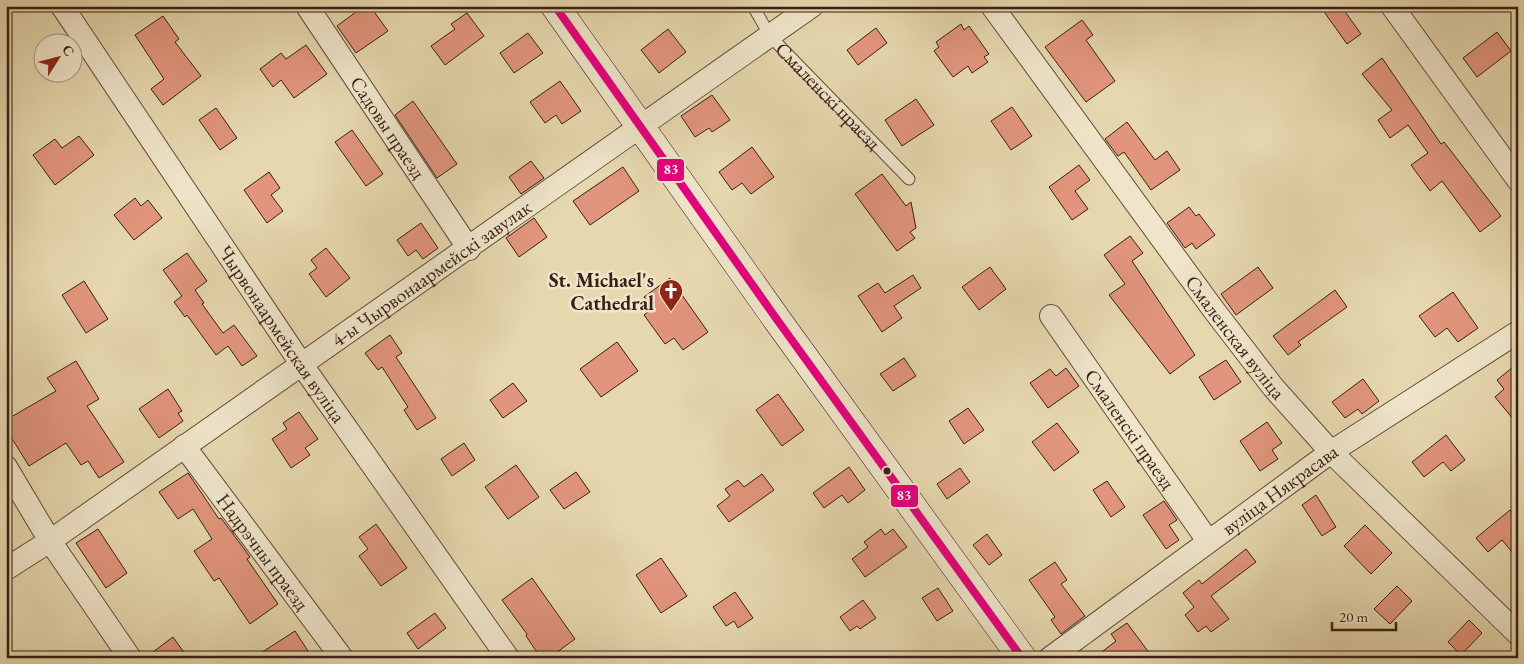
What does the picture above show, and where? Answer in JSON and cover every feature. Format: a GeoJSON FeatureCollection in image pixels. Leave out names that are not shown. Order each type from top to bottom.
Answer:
{"type":"FeatureCollection","features":[{"type":"Feature","properties":{"kind":"main road"},"geometry":{"type":"LineString","coordinates":[[555,6],[1022,658]]}},
{"type":"Feature","properties":{"kind":"street","name":"Чырвонаармейская вуліца"},"geometry":{"type":"LineString","coordinates":[[62,6],[302,365],[508,658]]}},
{"type":"Feature","properties":{"kind":"street","name":"Садовы праезд"},"geometry":{"type":"LineString","coordinates":[[307,6],[469,249]]}},
{"type":"Feature","properties":{"kind":"street","name":"4-ы Чырвонаармейскі завулак"},"geometry":{"type":"LineString","coordinates":[[6,569],[50,541],[469,249],[812,6]]}},
{"type":"Feature","properties":{"kind":"street","name":"Смаленская вуліца"},"geometry":{"type":"LineString","coordinates":[[992,6],[1213,309],[1273,387],[1331,452],[1518,634]]}},
{"type":"Feature","properties":{"kind":"street"},"geometry":{"type":"LineString","coordinates":[[1392,6],[1518,180]]}},
{"type":"Feature","properties":{"kind":"street","name":"Смаленскі праезд"},"geometry":{"type":"LineString","coordinates":[[1051,316],[1208,540]]}},
{"type":"Feature","properties":{"kind":"street","name":"вуліца Някрасава"},"geometry":{"type":"LineString","coordinates":[[1050,658],[1208,540],[1331,452],[1518,332]]}},
{"type":"Feature","properties":{"kind":"street","name":"Надрэчны праезд"},"geometry":{"type":"LineString","coordinates":[[184,446],[342,658]]}},
{"type":"Feature","properties":{"kind":"street"},"geometry":{"type":"LineString","coordinates":[[6,467],[50,541],[130,658]]}},
{"type":"Feature","properties":{"kind":"lane","name":"Смаленскі праезд"},"geometry":{"type":"LineString","coordinates":[[753,6],[770,36],[909,179]]}},
{"type":"Feature","properties":{"kind":"building"},"geometry":{"type":"Polygon","coordinates":[[[364,6],[370,6],[388,31],[356,53],[337,26],[364,6]]]}},
{"type":"Feature","properties":{"kind":"building"},"geometry":{"type":"Polygon","coordinates":[[[1320,6],[1341,6],[1361,34],[1347,44],[1320,6]]]}},
{"type":"Feature","properties":{"kind":"building"},"geometry":{"type":"Polygon","coordinates":[[[467,13],[484,36],[445,65],[431,46],[455,29],[451,24],[467,13]]]}},
{"type":"Feature","properties":{"kind":"building"},"geometry":{"type":"Polygon","coordinates":[[[163,16],[179,39],[175,42],[201,76],[163,105],[151,89],[164,79],[135,35],[163,16]]]}},
{"type":"Feature","properties":{"kind":"building"},"geometry":{"type":"Polygon","coordinates":[[[1082,20],[1093,35],[1086,40],[1115,81],[1086,102],[1045,47],[1082,20]]]}},
{"type":"Feature","properties":{"kind":"building"},"geometry":{"type":"Polygon","coordinates":[[[961,24],[964,30],[969,26],[989,54],[984,57],[988,62],[972,73],[968,66],[953,77],[934,51],[939,47],[936,42],[961,24]]]}},
{"type":"Feature","properties":{"kind":"building"},"geometry":{"type":"Polygon","coordinates":[[[876,28],[887,43],[858,65],[847,50],[876,28]]]}},
{"type":"Feature","properties":{"kind":"building"},"geometry":{"type":"Polygon","coordinates":[[[668,29],[686,52],[659,73],[641,50],[668,29]]]}},
{"type":"Feature","properties":{"kind":"building"},"geometry":{"type":"Polygon","coordinates":[[[1497,32],[1511,51],[1477,77],[1463,58],[1497,32]]]}},
{"type":"Feature","properties":{"kind":"building"},"geometry":{"type":"Polygon","coordinates":[[[528,33],[543,53],[514,73],[500,53],[528,33]]]}},
{"type":"Feature","properties":{"kind":"building"},"geometry":{"type":"Polygon","coordinates":[[[306,45],[327,74],[294,98],[281,80],[273,87],[260,69],[281,53],[286,59],[306,45]]]}},
{"type":"Feature","properties":{"kind":"building"},"geometry":{"type":"Polygon","coordinates":[[[1382,58],[1441,144],[1444,142],[1501,216],[1480,232],[1442,181],[1430,191],[1411,165],[1428,153],[1408,125],[1390,138],[1378,120],[1392,110],[1362,74],[1382,58]]]}},
{"type":"Feature","properties":{"kind":"building"},"geometry":{"type":"Polygon","coordinates":[[[560,81],[581,111],[562,124],[556,115],[545,123],[530,102],[560,81]]]}},
{"type":"Feature","properties":{"kind":"building"},"geometry":{"type":"Polygon","coordinates":[[[712,95],[730,120],[712,132],[709,128],[695,137],[681,116],[712,95]]]}},
{"type":"Feature","properties":{"kind":"building"},"geometry":{"type":"Polygon","coordinates":[[[916,99],[934,125],[902,146],[885,120],[916,99]]]}},
{"type":"Feature","properties":{"kind":"building"},"geometry":{"type":"Polygon","coordinates":[[[413,101],[457,164],[437,178],[395,115],[413,101]]]}},
{"type":"Feature","properties":{"kind":"building"},"geometry":{"type":"Polygon","coordinates":[[[1012,107],[1032,136],[1011,150],[991,121],[1012,107]]]}},
{"type":"Feature","properties":{"kind":"building"},"geometry":{"type":"Polygon","coordinates":[[[216,108],[237,138],[220,150],[199,120],[216,108]]]}},
{"type":"Feature","properties":{"kind":"building"},"geometry":{"type":"Polygon","coordinates":[[[1127,122],[1155,160],[1167,151],[1180,170],[1151,190],[1124,152],[1118,156],[1105,139],[1127,122]]]}},
{"type":"Feature","properties":{"kind":"building"},"geometry":{"type":"Polygon","coordinates":[[[352,130],[383,174],[366,186],[335,142],[352,130]]]}},
{"type":"Feature","properties":{"kind":"building"},"geometry":{"type":"Polygon","coordinates":[[[79,136],[94,155],[55,185],[33,155],[55,139],[62,148],[79,136]]]}},
{"type":"Feature","properties":{"kind":"building"},"geometry":{"type":"Polygon","coordinates":[[[752,147],[774,177],[751,194],[742,183],[732,190],[719,172],[752,147]]]}},
{"type":"Feature","properties":{"kind":"building"},"geometry":{"type":"Polygon","coordinates":[[[531,161],[544,178],[521,194],[509,177],[531,161]]]}},
{"type":"Feature","properties":{"kind":"building"},"geometry":{"type":"Polygon","coordinates":[[[1079,165],[1090,180],[1075,191],[1088,209],[1072,220],[1049,187],[1079,165]]]}},
{"type":"Feature","properties":{"kind":"building"},"geometry":{"type":"Polygon","coordinates":[[[623,167],[639,191],[590,225],[573,201],[623,167]]]}},
{"type":"Feature","properties":{"kind":"building"},"geometry":{"type":"Polygon","coordinates":[[[269,172],[280,188],[271,195],[283,211],[267,223],[244,190],[269,172]]]}},
{"type":"Feature","properties":{"kind":"building"},"geometry":{"type":"Polygon","coordinates":[[[882,174],[906,206],[911,202],[916,228],[910,232],[915,238],[897,251],[855,194],[882,174]]]}},
{"type":"Feature","properties":{"kind":"building"},"geometry":{"type":"Polygon","coordinates":[[[135,198],[141,206],[148,200],[162,218],[134,240],[114,215],[135,198]]]}},
{"type":"Feature","properties":{"kind":"building"},"geometry":{"type":"Polygon","coordinates":[[[1189,207],[1196,216],[1199,214],[1215,235],[1196,249],[1192,243],[1185,248],[1167,223],[1189,207]]]}},
{"type":"Feature","properties":{"kind":"building"},"geometry":{"type":"Polygon","coordinates":[[[534,218],[547,237],[519,257],[506,238],[534,218]]]}},
{"type":"Feature","properties":{"kind":"building"},"geometry":{"type":"Polygon","coordinates":[[[421,223],[438,248],[423,259],[416,250],[408,256],[397,240],[421,223]]]}},
{"type":"Feature","properties":{"kind":"building"},"geometry":{"type":"Polygon","coordinates":[[[1130,236],[1143,253],[1132,261],[1195,355],[1170,374],[1109,295],[1125,284],[1104,255],[1130,236]]]}},
{"type":"Feature","properties":{"kind":"building"},"geometry":{"type":"Polygon","coordinates":[[[326,248],[350,278],[326,297],[309,274],[317,268],[311,260],[326,248]]]}},
{"type":"Feature","properties":{"kind":"building"},"geometry":{"type":"Polygon","coordinates":[[[187,253],[207,281],[195,290],[204,303],[202,304],[223,333],[234,325],[257,356],[242,366],[228,346],[216,355],[187,315],[185,317],[174,302],[182,296],[163,270],[187,253]]]}},
{"type":"Feature","properties":{"kind":"building"},"geometry":{"type":"Polygon","coordinates":[[[990,267],[1006,289],[979,310],[962,287],[990,267]]]}},
{"type":"Feature","properties":{"kind":"building"},"geometry":{"type":"Polygon","coordinates":[[[1258,267],[1273,288],[1236,315],[1221,294],[1258,267]]]}},
{"type":"Feature","properties":{"kind":"building"},"geometry":{"type":"Polygon","coordinates":[[[913,275],[921,288],[894,306],[902,318],[882,332],[858,296],[878,283],[885,293],[913,275]]]}},
{"type":"Feature","properties":{"kind":"building","name":"St. Michael's Cathedral"},"geometry":{"type":"Polygon","coordinates":[[[670,278],[708,332],[683,350],[674,338],[665,344],[644,315],[652,309],[644,297],[670,278]]]}},
{"type":"Feature","properties":{"kind":"building"},"geometry":{"type":"Polygon","coordinates":[[[84,281],[108,319],[86,333],[62,295],[84,281]]]}},
{"type":"Feature","properties":{"kind":"building"},"geometry":{"type":"Polygon","coordinates":[[[1335,290],[1347,307],[1298,342],[1301,345],[1288,355],[1273,336],[1335,290]]]}},
{"type":"Feature","properties":{"kind":"building"},"geometry":{"type":"Polygon","coordinates":[[[1453,292],[1478,328],[1458,342],[1447,328],[1435,337],[1419,316],[1453,292]]]}},
{"type":"Feature","properties":{"kind":"building"},"geometry":{"type":"Polygon","coordinates":[[[390,335],[402,353],[396,357],[436,418],[417,430],[404,410],[408,407],[382,367],[378,370],[365,353],[390,335]]]}},
{"type":"Feature","properties":{"kind":"building"},"geometry":{"type":"Polygon","coordinates":[[[617,342],[638,371],[601,397],[580,369],[617,342]]]}},
{"type":"Feature","properties":{"kind":"building"},"geometry":{"type":"Polygon","coordinates":[[[904,358],[916,376],[893,391],[880,374],[904,358]]]}},
{"type":"Feature","properties":{"kind":"building"},"geometry":{"type":"Polygon","coordinates":[[[1226,360],[1241,382],[1214,400],[1199,377],[1226,360]]]}},
{"type":"Feature","properties":{"kind":"building"},"geometry":{"type":"Polygon","coordinates":[[[76,361],[99,399],[87,406],[124,462],[99,478],[88,461],[81,465],[66,443],[29,466],[6,429],[6,420],[56,391],[47,378],[76,361]]]}},
{"type":"Feature","properties":{"kind":"building"},"geometry":{"type":"Polygon","coordinates":[[[1518,363],[1518,425],[1495,397],[1504,389],[1497,380],[1518,363]]]}},
{"type":"Feature","properties":{"kind":"building"},"geometry":{"type":"Polygon","coordinates":[[[1066,368],[1079,386],[1048,408],[1030,383],[1050,369],[1056,376],[1066,368]]]}},
{"type":"Feature","properties":{"kind":"building"},"geometry":{"type":"Polygon","coordinates":[[[1363,379],[1379,401],[1362,414],[1358,409],[1345,418],[1332,402],[1363,379]]]}},
{"type":"Feature","properties":{"kind":"building"},"geometry":{"type":"Polygon","coordinates":[[[513,383],[527,401],[503,418],[490,400],[513,383]]]}},
{"type":"Feature","properties":{"kind":"building"},"geometry":{"type":"Polygon","coordinates":[[[168,389],[182,411],[178,413],[183,421],[159,438],[139,409],[168,389]]]}},
{"type":"Feature","properties":{"kind":"building"},"geometry":{"type":"Polygon","coordinates":[[[778,394],[804,430],[782,446],[756,410],[778,394]]]}},
{"type":"Feature","properties":{"kind":"building"},"geometry":{"type":"Polygon","coordinates":[[[968,408],[984,430],[964,444],[949,421],[968,408]]]}},
{"type":"Feature","properties":{"kind":"building"},"geometry":{"type":"Polygon","coordinates":[[[299,412],[318,439],[305,448],[310,455],[291,468],[272,439],[287,429],[283,423],[299,412]]]}},
{"type":"Feature","properties":{"kind":"building"},"geometry":{"type":"Polygon","coordinates":[[[1267,422],[1282,443],[1272,450],[1278,459],[1260,471],[1240,441],[1267,422]]]}},
{"type":"Feature","properties":{"kind":"building"},"geometry":{"type":"Polygon","coordinates":[[[1057,423],[1079,452],[1054,471],[1032,442],[1057,423]]]}},
{"type":"Feature","properties":{"kind":"building"},"geometry":{"type":"Polygon","coordinates":[[[1446,435],[1465,460],[1451,471],[1443,462],[1424,477],[1412,462],[1446,435]]]}},
{"type":"Feature","properties":{"kind":"building"},"geometry":{"type":"Polygon","coordinates":[[[464,443],[475,460],[452,476],[441,459],[464,443]]]}},
{"type":"Feature","properties":{"kind":"building"},"geometry":{"type":"Polygon","coordinates":[[[516,465],[539,497],[508,519],[485,487],[516,465]]]}},
{"type":"Feature","properties":{"kind":"building"},"geometry":{"type":"Polygon","coordinates":[[[849,467],[865,490],[848,503],[842,495],[824,508],[813,493],[849,467]]]}},
{"type":"Feature","properties":{"kind":"building"},"geometry":{"type":"Polygon","coordinates":[[[960,468],[970,482],[947,499],[937,484],[960,468]]]}},
{"type":"Feature","properties":{"kind":"building"},"geometry":{"type":"Polygon","coordinates":[[[576,472],[590,492],[564,509],[550,490],[576,472]]]}},
{"type":"Feature","properties":{"kind":"building"},"geometry":{"type":"Polygon","coordinates":[[[188,473],[219,519],[221,518],[250,557],[247,559],[278,604],[250,624],[219,578],[214,581],[194,551],[212,539],[193,509],[178,519],[159,492],[188,473]]]}},
{"type":"Feature","properties":{"kind":"building"},"geometry":{"type":"Polygon","coordinates":[[[762,474],[774,490],[729,522],[717,506],[730,496],[725,489],[738,480],[744,487],[762,474]]]}},
{"type":"Feature","properties":{"kind":"building"},"geometry":{"type":"Polygon","coordinates":[[[1107,481],[1125,507],[1111,517],[1093,490],[1107,481]]]}},
{"type":"Feature","properties":{"kind":"building"},"geometry":{"type":"Polygon","coordinates":[[[1316,495],[1336,527],[1322,536],[1302,505],[1316,495]]]}},
{"type":"Feature","properties":{"kind":"building"},"geometry":{"type":"Polygon","coordinates":[[[1164,501],[1177,520],[1169,525],[1179,540],[1166,549],[1143,515],[1164,501]]]}},
{"type":"Feature","properties":{"kind":"building"},"geometry":{"type":"Polygon","coordinates":[[[1510,510],[1518,519],[1518,559],[1502,540],[1488,552],[1476,538],[1510,510]]]}},
{"type":"Feature","properties":{"kind":"building"},"geometry":{"type":"Polygon","coordinates":[[[376,524],[407,568],[381,586],[359,556],[368,549],[359,537],[376,524]]]}},
{"type":"Feature","properties":{"kind":"building"},"geometry":{"type":"Polygon","coordinates":[[[1365,525],[1392,553],[1371,574],[1344,546],[1365,525]]]}},
{"type":"Feature","properties":{"kind":"building"},"geometry":{"type":"Polygon","coordinates":[[[98,529],[127,573],[106,588],[76,543],[98,529]]]}},
{"type":"Feature","properties":{"kind":"building"},"geometry":{"type":"Polygon","coordinates":[[[881,529],[885,535],[893,529],[907,547],[865,577],[852,559],[868,547],[864,542],[881,529]]]}},
{"type":"Feature","properties":{"kind":"building"},"geometry":{"type":"Polygon","coordinates":[[[987,534],[1002,555],[989,565],[973,545],[987,534]]]}},
{"type":"Feature","properties":{"kind":"building"},"geometry":{"type":"Polygon","coordinates":[[[1246,549],[1256,562],[1211,596],[1229,619],[1211,632],[1206,626],[1198,632],[1185,615],[1194,607],[1183,593],[1199,580],[1202,584],[1246,549]]]}},
{"type":"Feature","properties":{"kind":"building"},"geometry":{"type":"Polygon","coordinates":[[[661,558],[687,596],[661,613],[636,575],[661,558]]]}},
{"type":"Feature","properties":{"kind":"building"},"geometry":{"type":"Polygon","coordinates":[[[1055,562],[1067,580],[1061,584],[1085,616],[1061,634],[1051,620],[1055,617],[1029,580],[1055,562]]]}},
{"type":"Feature","properties":{"kind":"building"},"geometry":{"type":"Polygon","coordinates":[[[532,578],[575,639],[549,658],[541,658],[526,636],[527,634],[502,600],[532,578]]]}},
{"type":"Feature","properties":{"kind":"building"},"geometry":{"type":"Polygon","coordinates":[[[1397,586],[1412,601],[1390,624],[1374,609],[1397,586]]]}},
{"type":"Feature","properties":{"kind":"building"},"geometry":{"type":"Polygon","coordinates":[[[938,588],[953,611],[937,621],[922,598],[938,588]]]}},
{"type":"Feature","properties":{"kind":"building"},"geometry":{"type":"Polygon","coordinates":[[[735,592],[753,618],[738,628],[734,621],[726,626],[713,607],[735,592]]]}},
{"type":"Feature","properties":{"kind":"building"},"geometry":{"type":"Polygon","coordinates":[[[863,600],[876,618],[860,629],[857,626],[850,631],[840,617],[863,600]]]}},
{"type":"Feature","properties":{"kind":"building"},"geometry":{"type":"Polygon","coordinates":[[[435,613],[446,628],[418,649],[407,633],[435,613]]]}},
{"type":"Feature","properties":{"kind":"building"},"geometry":{"type":"Polygon","coordinates":[[[1469,620],[1482,633],[1461,655],[1448,642],[1469,620]]]}},
{"type":"Feature","properties":{"kind":"building"},"geometry":{"type":"Polygon","coordinates":[[[1127,623],[1153,658],[1094,658],[1116,641],[1111,634],[1127,623]]]}},
{"type":"Feature","properties":{"kind":"building"},"geometry":{"type":"Polygon","coordinates":[[[295,631],[308,651],[297,658],[253,658],[295,631]]]}},
{"type":"Feature","properties":{"kind":"building"},"geometry":{"type":"Polygon","coordinates":[[[173,637],[188,658],[145,658],[173,637]]]}},
{"type":"Feature","properties":{"kind":"transit line","name":"83"},"geometry":{"type":"LineString","coordinates":[[555,6],[778,321],[1022,658]]}},
{"type":"Feature","properties":{"kind":"place","name":"St. Michael's Cathedral"},"geometry":{"type":"Point","coordinates":[671,312]}}]}
